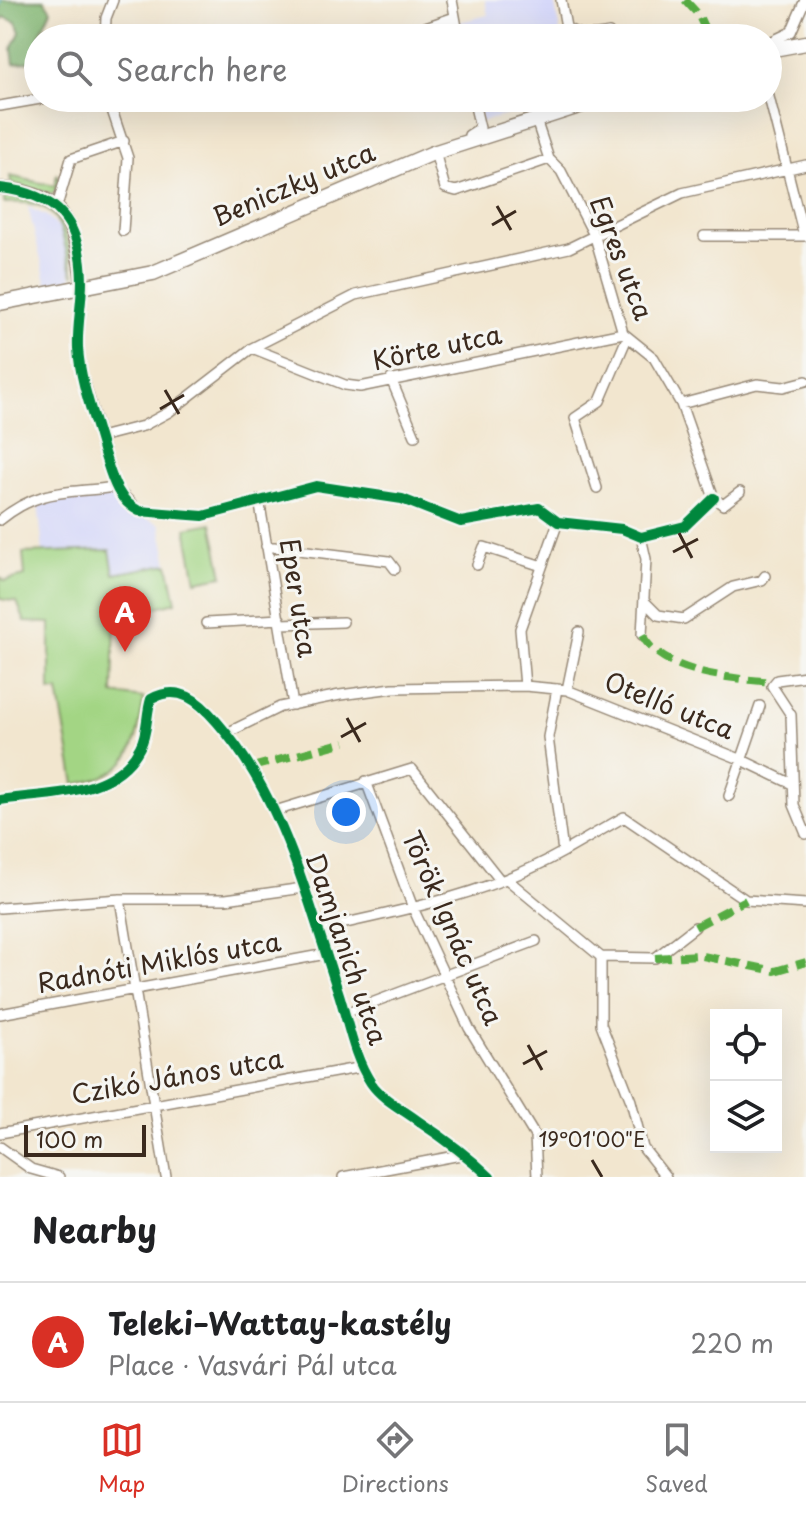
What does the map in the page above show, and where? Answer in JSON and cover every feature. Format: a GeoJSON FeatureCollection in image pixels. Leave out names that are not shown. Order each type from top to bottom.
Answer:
{"type":"FeatureCollection","features":[{"type":"Feature","properties":{"kind":"main road"},"geometry":{"type":"LineString","coordinates":[[782,47],[806,43]]}},
{"type":"Feature","properties":{"kind":"main road","name":"Beniczky utca"},"geometry":{"type":"LineString","coordinates":[[0,303],[153,273],[433,153],[553,112]]}},
{"type":"Feature","properties":{"kind":"street"},"geometry":{"type":"LineString","coordinates":[[106,24],[113,0]]}},
{"type":"Feature","properties":{"kind":"street"},"geometry":{"type":"LineString","coordinates":[[452,0],[456,24]]}},
{"type":"Feature","properties":{"kind":"street"},"geometry":{"type":"LineString","coordinates":[[561,0],[565,24]]}},
{"type":"Feature","properties":{"kind":"street"},"geometry":{"type":"LineString","coordinates":[[782,36],[791,32],[805,0]]}},
{"type":"Feature","properties":{"kind":"street"},"geometry":{"type":"LineString","coordinates":[[434,24],[455,17]]}},
{"type":"Feature","properties":{"kind":"street"},"geometry":{"type":"LineString","coordinates":[[0,106],[24,102]]}},
{"type":"Feature","properties":{"kind":"street"},"geometry":{"type":"LineString","coordinates":[[113,112],[124,141],[129,179],[123,231]]}},
{"type":"Feature","properties":{"kind":"street"},"geometry":{"type":"LineString","coordinates":[[475,112],[478,131],[433,153],[445,188],[456,191],[549,159]]}},
{"type":"Feature","properties":{"kind":"street"},"geometry":{"type":"LineString","coordinates":[[704,236],[805,236],[772,112]]}},
{"type":"Feature","properties":{"kind":"street","name":"Egres utca"},"geometry":{"type":"LineString","coordinates":[[535,117],[549,159],[561,171],[595,237],[625,335],[654,358],[681,404],[714,498]]}},
{"type":"Feature","properties":{"kind":"street"},"geometry":{"type":"LineString","coordinates":[[57,206],[71,159],[124,141]]}},
{"type":"Feature","properties":{"kind":"street"},"geometry":{"type":"LineString","coordinates":[[100,437],[143,426],[169,412],[252,348],[356,295],[569,248],[682,193],[806,165]]}},
{"type":"Feature","properties":{"kind":"street"},"geometry":{"type":"LineString","coordinates":[[0,188],[34,194],[57,206],[72,228],[81,288],[78,348],[100,437],[115,487],[131,506],[146,513],[203,516],[316,486],[402,499],[461,522],[539,508],[558,522],[622,529],[641,537],[685,526],[714,498],[723,505],[740,492]]}},
{"type":"Feature","properties":{"kind":"street"},"geometry":{"type":"LineString","coordinates":[[597,488],[575,418],[600,401],[625,335]]}},
{"type":"Feature","properties":{"kind":"street","name":"Körte utca"},"geometry":{"type":"LineString","coordinates":[[252,348],[345,385],[360,387],[625,335]]}},
{"type":"Feature","properties":{"kind":"street"},"geometry":{"type":"LineString","coordinates":[[391,379],[415,436]]}},
{"type":"Feature","properties":{"kind":"street"},"geometry":{"type":"LineString","coordinates":[[681,404],[757,384],[783,387],[806,381]]}},
{"type":"Feature","properties":{"kind":"street"},"geometry":{"type":"LineString","coordinates":[[0,517],[47,492],[115,487]]}},
{"type":"Feature","properties":{"kind":"street","name":"Eper utca"},"geometry":{"type":"LineString","coordinates":[[259,499],[293,705]]}},
{"type":"Feature","properties":{"kind":"street"},"geometry":{"type":"LineString","coordinates":[[525,686],[520,629],[558,522]]}},
{"type":"Feature","properties":{"kind":"street"},"geometry":{"type":"LineString","coordinates":[[641,537],[646,559],[642,635]]}},
{"type":"Feature","properties":{"kind":"street"},"geometry":{"type":"LineString","coordinates":[[266,546],[389,561],[395,569]]}},
{"type":"Feature","properties":{"kind":"street"},"geometry":{"type":"LineString","coordinates":[[477,565],[484,547],[542,566]]}},
{"type":"Feature","properties":{"kind":"street"},"geometry":{"type":"LineString","coordinates":[[644,601],[658,615],[684,619],[733,587],[762,580],[765,576]]}},
{"type":"Feature","properties":{"kind":"street"},"geometry":{"type":"LineString","coordinates":[[206,623],[343,622]]}},
{"type":"Feature","properties":{"kind":"street"},"geometry":{"type":"LineString","coordinates":[[563,852],[548,737],[579,632]]}},
{"type":"Feature","properties":{"kind":"street"},"geometry":{"type":"LineString","coordinates":[[806,676],[772,682],[791,715],[794,805],[806,834]]}},
{"type":"Feature","properties":{"kind":"street","name":"Otelló utca"},"geometry":{"type":"LineString","coordinates":[[227,733],[268,712],[293,705],[393,688],[525,686],[562,689],[740,759],[792,784]]}},
{"type":"Feature","properties":{"kind":"street","name":"Damjanich utca"},"geometry":{"type":"LineString","coordinates":[[0,800],[66,791],[109,779],[140,748],[151,699],[186,694],[200,701],[227,733],[265,788],[318,929],[363,1067],[384,1097],[466,1154],[490,1177]]}},
{"type":"Feature","properties":{"kind":"street"},"geometry":{"type":"LineString","coordinates":[[729,796],[760,706]]}},
{"type":"Feature","properties":{"kind":"street"},"geometry":{"type":"LineString","coordinates":[[275,811],[412,769],[504,880],[601,957],[655,958],[695,927]]}},
{"type":"Feature","properties":{"kind":"street","name":"Török Ignác utca"},"geometry":{"type":"LineString","coordinates":[[366,781],[413,908],[469,1028],[531,1128],[537,1150],[537,1177]]}},
{"type":"Feature","properties":{"kind":"street"},"geometry":{"type":"LineString","coordinates":[[318,929],[413,908],[504,880],[563,852],[624,817],[746,900],[806,904]]}},
{"type":"Feature","properties":{"kind":"street"},"geometry":{"type":"LineString","coordinates":[[0,908],[120,899],[226,899],[303,888]]}},
{"type":"Feature","properties":{"kind":"street"},"geometry":{"type":"LineString","coordinates":[[120,899],[166,1177]]}},
{"type":"Feature","properties":{"kind":"street"},"geometry":{"type":"LineString","coordinates":[[345,1013],[536,941]]}},
{"type":"Feature","properties":{"kind":"street","name":"Radnóti Miklós utca"},"geometry":{"type":"LineString","coordinates":[[0,1014],[326,954]]}},
{"type":"Feature","properties":{"kind":"street"},"geometry":{"type":"LineString","coordinates":[[601,957],[601,1024],[631,1101],[643,1148],[666,1177]]}},
{"type":"Feature","properties":{"kind":"street","name":"Czikó János utca"},"geometry":{"type":"LineString","coordinates":[[0,1133],[363,1067]]}},
{"type":"Feature","properties":{"kind":"street"},"geometry":{"type":"LineString","coordinates":[[1,1149],[31,1169],[59,1177]]}},
{"type":"Feature","properties":{"kind":"street"},"geometry":{"type":"LineString","coordinates":[[343,1177],[466,1154]]}},
{"type":"Feature","properties":{"kind":"shaded area"},"geometry":{"type":"Polygon","coordinates":[[[485,0],[554,0],[559,24],[456,24],[488,15],[485,0]]]}},
{"type":"Feature","properties":{"kind":"shaded area"},"geometry":{"type":"Polygon","coordinates":[[[479,112],[517,112],[481,122],[479,112]]]}},
{"type":"Feature","properties":{"kind":"shaded area"},"geometry":{"type":"Polygon","coordinates":[[[28,207],[47,216],[63,232],[72,279],[47,285],[28,207]]]}},
{"type":"Feature","properties":{"kind":"shaded area"},"geometry":{"type":"Polygon","coordinates":[[[108,493],[136,514],[160,524],[168,564],[114,574],[110,550],[43,552],[38,502],[108,493]]]}},
{"type":"Feature","properties":{"kind":"green space"},"geometry":{"type":"Polygon","coordinates":[[[0,0],[44,0],[51,10],[44,24],[24,24],[24,62],[14,64],[12,49],[20,32],[16,22],[4,17],[0,22],[0,0]]]}},
{"type":"Feature","properties":{"kind":"green space"},"geometry":{"type":"Polygon","coordinates":[[[57,173],[60,184],[52,194],[11,183],[10,176],[55,186],[57,173]]]}},
{"type":"Feature","properties":{"kind":"green space"},"geometry":{"type":"Polygon","coordinates":[[[4,196],[39,203],[50,210],[58,219],[68,243],[74,276],[58,223],[51,213],[41,206],[4,203],[4,196]]]}},
{"type":"Feature","properties":{"kind":"green space"},"geometry":{"type":"Polygon","coordinates":[[[212,523],[223,576],[196,581],[186,528],[212,523]]]}},
{"type":"Feature","properties":{"kind":"green space"},"geometry":{"type":"Polygon","coordinates":[[[110,550],[114,574],[168,564],[176,602],[115,618],[113,694],[144,698],[138,732],[128,757],[120,766],[94,780],[75,784],[58,691],[50,691],[50,623],[25,622],[17,602],[0,599],[0,577],[5,581],[25,576],[23,553],[110,550]]]}},
{"type":"Feature","properties":{"kind":"waterway"},"geometry":{"type":"LineString","coordinates":[[0,5],[1,0]]}},
{"type":"Feature","properties":{"kind":"marked path"},"geometry":{"type":"LineString","coordinates":[[685,0],[703,24]]}},
{"type":"Feature","properties":{"kind":"marked path"},"geometry":{"type":"LineString","coordinates":[[642,635],[652,648],[682,666],[718,676],[772,682]]}},
{"type":"Feature","properties":{"kind":"marked path"},"geometry":{"type":"LineString","coordinates":[[252,767],[345,742]]}},
{"type":"Feature","properties":{"kind":"marked path"},"geometry":{"type":"LineString","coordinates":[[695,927],[746,900]]}},
{"type":"Feature","properties":{"kind":"marked path"},"geometry":{"type":"LineString","coordinates":[[655,958],[698,955],[775,971],[806,962]]}},
{"type":"Feature","properties":{"kind":"cycle path"},"geometry":{"type":"LineString","coordinates":[[0,188],[37,197],[51,205],[71,227],[81,260],[78,348],[84,387],[115,485],[124,500],[139,511],[203,516],[316,486],[402,499],[461,522],[539,508],[558,522],[622,529],[641,537],[685,526],[714,498]]}},
{"type":"Feature","properties":{"kind":"cycle path"},"geometry":{"type":"LineString","coordinates":[[0,800],[78,790],[97,784],[129,763],[140,747],[151,699],[171,693],[196,701],[240,751],[276,816],[303,885],[355,1050],[371,1083],[386,1099],[455,1147],[490,1177]]}},
{"type":"Feature","properties":{"kind":"place","name":"Teleki–Wattay-kastély"},"geometry":{"type":"Point","coordinates":[125,652]}}]}
